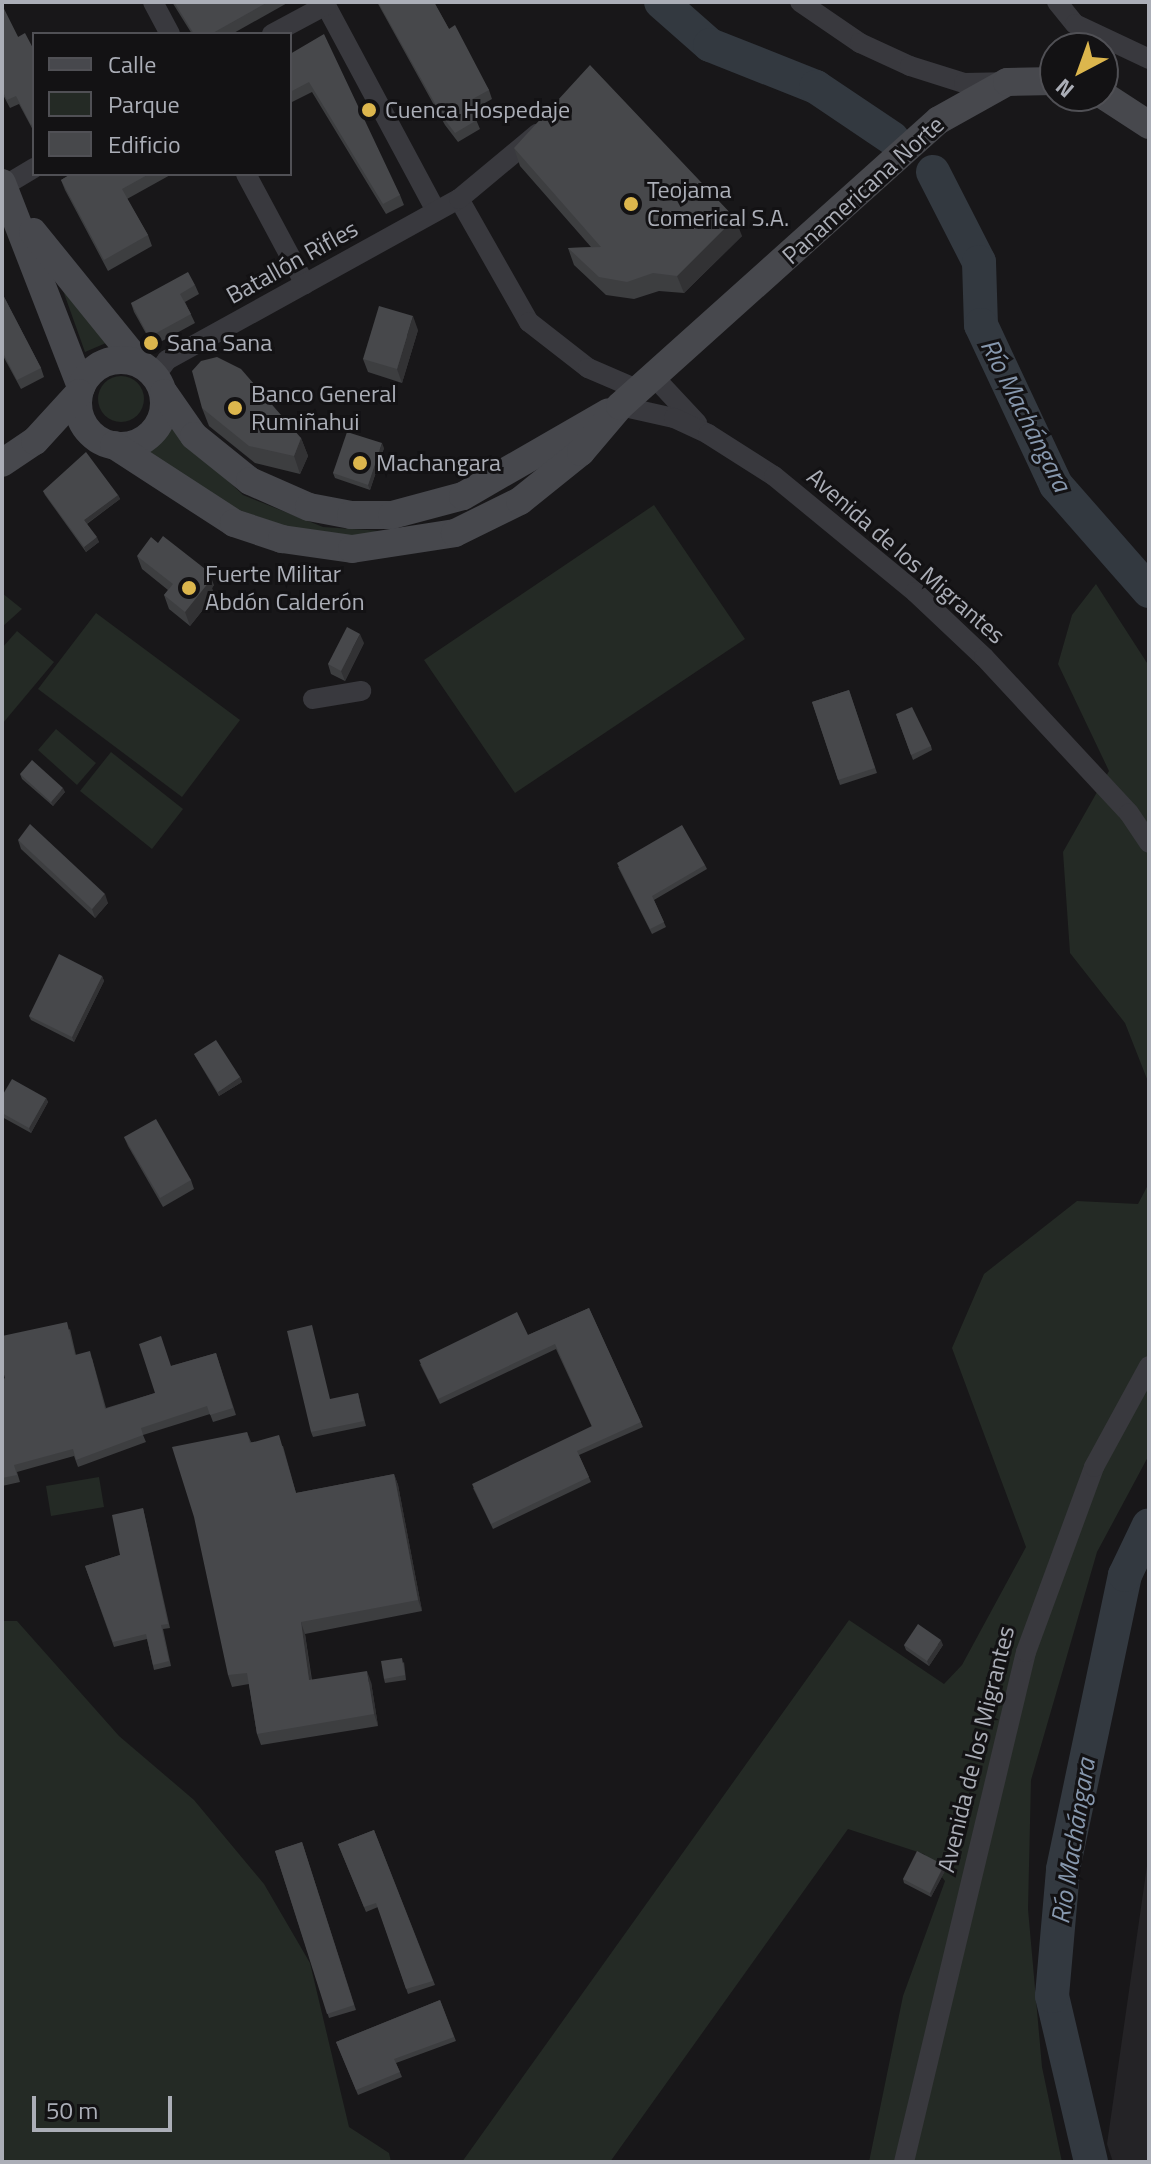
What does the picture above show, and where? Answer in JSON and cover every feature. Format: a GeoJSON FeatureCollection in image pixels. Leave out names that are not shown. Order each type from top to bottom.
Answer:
{"type":"FeatureCollection","features":[{"type":"Feature","properties":{"kind":"main road","name":"Panamericana Norte"},"geometry":{"type":"LineString","coordinates":[[7,193],[80,390],[81,418],[108,443],[234,523],[282,539],[352,549],[442,536],[485,521],[581,452],[638,391],[939,120],[1007,82],[1039,81]]}},
{"type":"Feature","properties":{"kind":"main road"},"geometry":{"type":"LineString","coordinates":[[1119,105],[1149,125]]}},
{"type":"Feature","properties":{"kind":"main road","name":"Panamericana Norte"},"geometry":{"type":"LineString","coordinates":[[7,193],[153,377],[194,436],[250,481],[309,507],[351,515],[392,515],[463,496],[532,459],[566,433],[638,391]]}},
{"type":"Feature","properties":{"kind":"main road"},"geometry":{"type":"LineString","coordinates":[[2,463],[35,441],[103,363],[153,377],[161,421],[153,433],[128,446],[81,436],[35,441]]}},
{"type":"Feature","properties":{"kind":"street"},"geometry":{"type":"LineString","coordinates":[[153,2],[169,32]]}},
{"type":"Feature","properties":{"kind":"street"},"geometry":{"type":"LineString","coordinates":[[800,2],[860,43],[910,66],[964,83],[1007,82]]}},
{"type":"Feature","properties":{"kind":"street"},"geometry":{"type":"LineString","coordinates":[[1057,2],[1075,24],[1149,59]]}},
{"type":"Feature","properties":{"kind":"street"},"geometry":{"type":"LineString","coordinates":[[275,32],[325,3],[436,211]]}},
{"type":"Feature","properties":{"kind":"street","name":"Batallón Rifles"},"geometry":{"type":"LineString","coordinates":[[153,377],[167,360],[459,199],[551,119]]}},
{"type":"Feature","properties":{"kind":"street"},"geometry":{"type":"LineString","coordinates":[[7,193],[32,170]]}},
{"type":"Feature","properties":{"kind":"street"},"geometry":{"type":"LineString","coordinates":[[247,176],[305,284]]}},
{"type":"Feature","properties":{"kind":"street"},"geometry":{"type":"LineString","coordinates":[[459,199],[529,322],[588,368],[638,391],[708,434]]}},
{"type":"Feature","properties":{"kind":"street"},"geometry":{"type":"LineString","coordinates":[[638,391],[674,418],[708,434]]}},
{"type":"Feature","properties":{"kind":"street","name":"Avenida de los Migrantes"},"geometry":{"type":"LineString","coordinates":[[708,434],[774,476],[915,592],[984,657],[1129,813],[1149,843]]}},
{"type":"Feature","properties":{"kind":"street"},"geometry":{"type":"LineString","coordinates":[[313,699],[361,691]]}},
{"type":"Feature","properties":{"kind":"street","name":"Avenida de los Migrantes"},"geometry":{"type":"LineString","coordinates":[[904,2162],[1026,1652],[1094,1467],[1149,1366]]}},
{"type":"Feature","properties":{"kind":"shaded area"},"geometry":{"type":"Polygon","coordinates":[[[1149,1852],[1149,2162],[1113,2162],[1107,2144],[1149,1852]]]}},
{"type":"Feature","properties":{"kind":"green space"},"geometry":{"type":"Polygon","coordinates":[[[60,282],[106,343],[85,352],[60,282]]]}},
{"type":"Feature","properties":{"kind":"green space"},"geometry":{"type":"Polygon","coordinates":[[[121,376],[137,383],[144,399],[137,415],[121,422],[105,415],[98,399],[105,383],[121,376]]]}},
{"type":"Feature","properties":{"kind":"green space"},"geometry":{"type":"Polygon","coordinates":[[[169,424],[243,495],[323,527],[382,531],[375,538],[300,532],[220,503],[143,449],[169,424]]]}},
{"type":"Feature","properties":{"kind":"green space"},"geometry":{"type":"Polygon","coordinates":[[[654,505],[745,639],[515,793],[424,660],[654,505]]]}},
{"type":"Feature","properties":{"kind":"green space"},"geometry":{"type":"Polygon","coordinates":[[[1096,584],[1149,666],[1149,1084],[1125,1023],[1070,953],[1063,852],[1109,771],[1058,664],[1072,615],[1096,584]]]}},
{"type":"Feature","properties":{"kind":"green space"},"geometry":{"type":"Polygon","coordinates":[[[2,593],[22,609],[2,627],[2,593]]]}},
{"type":"Feature","properties":{"kind":"green space"},"geometry":{"type":"Polygon","coordinates":[[[96,613],[240,720],[182,797],[38,689],[96,613]]]}},
{"type":"Feature","properties":{"kind":"green space"},"geometry":{"type":"Polygon","coordinates":[[[17,631],[54,662],[3,723],[2,648],[17,631]]]}},
{"type":"Feature","properties":{"kind":"green space"},"geometry":{"type":"Polygon","coordinates":[[[56,729],[96,763],[77,785],[38,750],[56,729]]]}},
{"type":"Feature","properties":{"kind":"green space"},"geometry":{"type":"Polygon","coordinates":[[[111,752],[183,809],[152,849],[80,791],[111,752]]]}},
{"type":"Feature","properties":{"kind":"green space"},"geometry":{"type":"Polygon","coordinates":[[[1149,1183],[1149,1455],[1097,1552],[1031,1780],[1028,1909],[1042,2067],[1062,2162],[869,2162],[903,1996],[945,1881],[924,1854],[848,1829],[610,2162],[462,2162],[849,1620],[944,1684],[962,1665],[1026,1547],[952,1348],[984,1274],[1077,1201],[1138,1204],[1149,1183]]]}},
{"type":"Feature","properties":{"kind":"green space"},"geometry":{"type":"Polygon","coordinates":[[[99,1477],[104,1507],[51,1516],[46,1486],[99,1477]]]}},
{"type":"Feature","properties":{"kind":"green space"},"geometry":{"type":"Polygon","coordinates":[[[2,1621],[17,1621],[119,1736],[194,1800],[264,1884],[310,1963],[349,2127],[389,2153],[391,2162],[2,2162],[2,1621]]]}},
{"type":"Feature","properties":{"kind":"building"},"geometry":{"type":"Polygon","coordinates":[[[174,2],[268,2],[215,32],[193,32],[174,2]]]}},
{"type":"Feature","properties":{"kind":"building"},"geometry":{"type":"Polygon","coordinates":[[[378,2],[434,2],[449,29],[455,25],[489,90],[467,102],[477,120],[455,133],[442,116],[378,2]]]}},
{"type":"Feature","properties":{"kind":"building"},"geometry":{"type":"Polygon","coordinates":[[[2,5],[18,37],[25,33],[32,46],[32,124],[16,96],[7,100],[2,90],[2,5]]]}},
{"type":"Feature","properties":{"kind":"building"},"geometry":{"type":"Polygon","coordinates":[[[324,34],[400,195],[383,204],[309,82],[292,91],[292,53],[324,34]]]}},
{"type":"Feature","properties":{"kind":"building","name":"Teojama Comerical S.A."},"geometry":{"type":"Polygon","coordinates":[[[590,65],[735,218],[677,276],[653,273],[627,282],[599,277],[568,248],[601,247],[514,148],[590,65]]]}},
{"type":"Feature","properties":{"kind":"building"},"geometry":{"type":"Polygon","coordinates":[[[68,176],[145,176],[122,189],[148,235],[104,260],[61,180],[68,176]]]}},
{"type":"Feature","properties":{"kind":"building"},"geometry":{"type":"Polygon","coordinates":[[[188,272],[195,285],[180,294],[191,314],[149,337],[131,303],[188,272]]]}},
{"type":"Feature","properties":{"kind":"building"},"geometry":{"type":"Polygon","coordinates":[[[2,293],[41,368],[17,380],[2,351],[2,293]]]}},
{"type":"Feature","properties":{"kind":"building"},"geometry":{"type":"Polygon","coordinates":[[[379,306],[413,316],[397,369],[363,359],[379,306]]]}},
{"type":"Feature","properties":{"kind":"building","name":"Banco General Rumiñahui"},"geometry":{"type":"Polygon","coordinates":[[[217,357],[241,369],[301,438],[294,456],[249,446],[202,408],[192,371],[201,361],[217,357]]]}},
{"type":"Feature","properties":{"kind":"building","name":"Machangara"},"geometry":{"type":"Polygon","coordinates":[[[347,432],[382,443],[368,485],[333,473],[347,432]]]}},
{"type":"Feature","properties":{"kind":"building"},"geometry":{"type":"Polygon","coordinates":[[[86,452],[118,495],[84,520],[97,537],[84,547],[43,491],[86,452]]]}},
{"type":"Feature","properties":{"kind":"building","name":"Fuerte Militar Abdón Calderón"},"geometry":{"type":"Polygon","coordinates":[[[163,536],[209,572],[204,578],[209,582],[185,612],[164,595],[173,584],[137,556],[151,537],[158,543],[163,536]]]}},
{"type":"Feature","properties":{"kind":"building"},"geometry":{"type":"Polygon","coordinates":[[[347,627],[360,634],[341,671],[328,664],[347,627]]]}},
{"type":"Feature","properties":{"kind":"building"},"geometry":{"type":"Polygon","coordinates":[[[849,690],[875,768],[838,780],[812,702],[849,690]]]}},
{"type":"Feature","properties":{"kind":"building"},"geometry":{"type":"Polygon","coordinates":[[[912,707],[931,746],[911,755],[896,714],[912,707]]]}},
{"type":"Feature","properties":{"kind":"building"},"geometry":{"type":"Polygon","coordinates":[[[32,760],[63,788],[51,802],[20,774],[32,760]]]}},
{"type":"Feature","properties":{"kind":"building"},"geometry":{"type":"Polygon","coordinates":[[[30,824],[105,894],[92,909],[18,840],[30,824]]]}},
{"type":"Feature","properties":{"kind":"building"},"geometry":{"type":"Polygon","coordinates":[[[682,825],[705,865],[652,896],[664,922],[650,929],[617,863],[682,825]]]}},
{"type":"Feature","properties":{"kind":"building"},"geometry":{"type":"Polygon","coordinates":[[[59,954],[102,976],[72,1037],[29,1016],[59,954]]]}},
{"type":"Feature","properties":{"kind":"building"},"geometry":{"type":"Polygon","coordinates":[[[216,1040],[240,1077],[218,1092],[194,1054],[216,1040]]]}},
{"type":"Feature","properties":{"kind":"building"},"geometry":{"type":"Polygon","coordinates":[[[12,1079],[46,1098],[29,1128],[2,1113],[2,1096],[12,1079]]]}},
{"type":"Feature","properties":{"kind":"building"},"geometry":{"type":"Polygon","coordinates":[[[156,1119],[191,1180],[160,1198],[124,1137],[156,1119]]]}},
{"type":"Feature","properties":{"kind":"building"},"geometry":{"type":"Polygon","coordinates":[[[589,1308],[641,1422],[577,1451],[589,1477],[491,1524],[472,1484],[592,1426],[555,1344],[438,1399],[419,1360],[517,1312],[528,1335],[589,1308]]]}},
{"type":"Feature","properties":{"kind":"building"},"geometry":{"type":"Polygon","coordinates":[[[67,1322],[75,1355],[90,1351],[105,1409],[155,1393],[139,1344],[161,1336],[171,1366],[216,1353],[233,1408],[210,1415],[207,1406],[141,1428],[143,1435],[76,1460],[73,1449],[14,1465],[17,1475],[2,1478],[2,1380],[5,1379],[2,1336],[67,1322]]]}},
{"type":"Feature","properties":{"kind":"building"},"geometry":{"type":"Polygon","coordinates":[[[312,1325],[330,1399],[358,1393],[364,1421],[311,1432],[287,1331],[312,1325]]]}},
{"type":"Feature","properties":{"kind":"building"},"geometry":{"type":"Polygon","coordinates":[[[247,1432],[250,1443],[279,1435],[296,1493],[394,1474],[418,1600],[301,1622],[309,1680],[367,1671],[374,1714],[257,1734],[247,1673],[228,1675],[194,1517],[172,1447],[247,1432]]]}},
{"type":"Feature","properties":{"kind":"building"},"geometry":{"type":"Polygon","coordinates":[[[143,1508],[168,1624],[161,1625],[169,1661],[153,1665],[146,1634],[113,1642],[85,1566],[120,1555],[112,1515],[143,1508]]]}},
{"type":"Feature","properties":{"kind":"building"},"geometry":{"type":"Polygon","coordinates":[[[918,1624],[941,1640],[927,1661],[904,1645],[918,1624]]]}},
{"type":"Feature","properties":{"kind":"building"},"geometry":{"type":"Polygon","coordinates":[[[402,1658],[405,1675],[384,1679],[381,1661],[402,1658]]]}},
{"type":"Feature","properties":{"kind":"building"},"geometry":{"type":"Polygon","coordinates":[[[374,1830],[433,1981],[406,1989],[376,1903],[364,1907],[338,1844],[374,1830]]]}},
{"type":"Feature","properties":{"kind":"building"},"geometry":{"type":"Polygon","coordinates":[[[302,1842],[354,2005],[327,2014],[275,1851],[302,1842]]]}},
{"type":"Feature","properties":{"kind":"building"},"geometry":{"type":"Polygon","coordinates":[[[917,1851],[944,1865],[930,1893],[903,1879],[917,1851]]]}},
{"type":"Feature","properties":{"kind":"building"},"geometry":{"type":"Polygon","coordinates":[[[440,2000],[454,2037],[394,2059],[400,2072],[356,2090],[336,2042],[440,2000]]]}},
{"type":"Feature","properties":{"kind":"waterway","name":"Río Machángara"},"geometry":{"type":"LineString","coordinates":[[661,2],[710,45],[816,87],[892,138]]}},
{"type":"Feature","properties":{"kind":"waterway","name":"Río Machángara"},"geometry":{"type":"LineString","coordinates":[[933,172],[979,262],[981,325],[1056,485],[1149,591]]}},
{"type":"Feature","properties":{"kind":"waterway","name":"Río Machángara"},"geometry":{"type":"LineString","coordinates":[[1091,2162],[1052,1996],[1063,1869],[1125,1575],[1149,1525]]}},
{"type":"Feature","properties":{"kind":"place","name":"Cuenca Hospedaje"},"geometry":{"type":"Point","coordinates":[369,110]}},
{"type":"Feature","properties":{"kind":"place","name":"Teojama Comerical S.A."},"geometry":{"type":"Point","coordinates":[631,204]}},
{"type":"Feature","properties":{"kind":"place","name":"Sana Sana"},"geometry":{"type":"Point","coordinates":[151,343]}},
{"type":"Feature","properties":{"kind":"place","name":"Banco General Rumiñahui"},"geometry":{"type":"Point","coordinates":[235,408]}},
{"type":"Feature","properties":{"kind":"place","name":"Machangara"},"geometry":{"type":"Point","coordinates":[360,463]}},
{"type":"Feature","properties":{"kind":"place","name":"Fuerte Militar Abdón Calderón"},"geometry":{"type":"Point","coordinates":[189,588]}}]}
